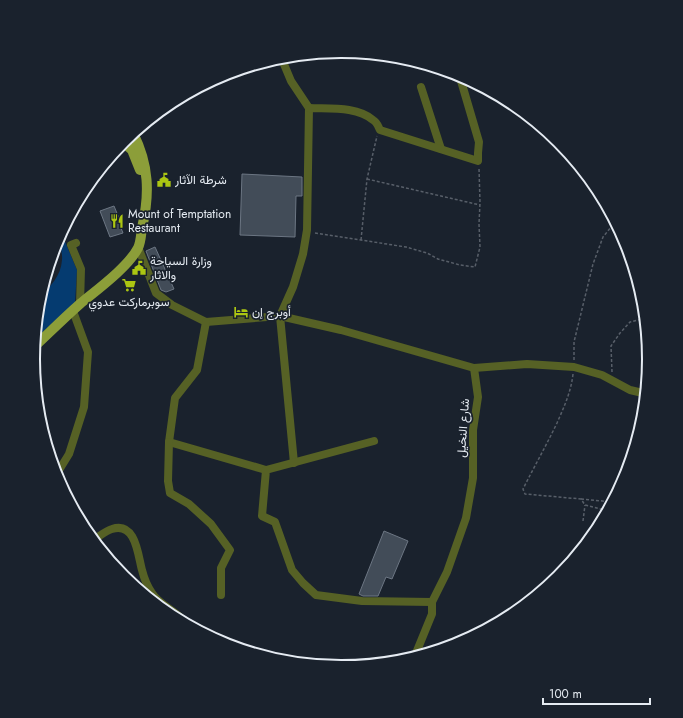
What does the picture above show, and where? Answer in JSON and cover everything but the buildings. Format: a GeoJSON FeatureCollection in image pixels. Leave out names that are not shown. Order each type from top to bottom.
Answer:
{"type":"FeatureCollection","features":[{"type":"Feature","properties":{"kind":"main road"},"geometry":{"type":"LineString","coordinates":[[41,341],[117,272],[138,247],[147,205],[148,186],[145,165],[140,146],[136,139]]}},
{"type":"Feature","properties":{"kind":"main road"},"geometry":{"type":"LineString","coordinates":[[128,146],[132,150],[137,160],[147,205]]}},
{"type":"Feature","properties":{"kind":"street"},"geometry":{"type":"LineString","coordinates":[[283,63],[291,81],[309,108],[307,232],[303,254],[293,287],[280,316],[294,462]]}},
{"type":"Feature","properties":{"kind":"street"},"geometry":{"type":"LineString","coordinates":[[309,108],[355,111],[375,120],[380,130],[478,161],[479,142],[461,82]]}},
{"type":"Feature","properties":{"kind":"street"},"geometry":{"type":"LineString","coordinates":[[421,87],[441,149]]}},
{"type":"Feature","properties":{"kind":"street"},"geometry":{"type":"LineString","coordinates":[[61,468],[69,454],[84,407],[88,352],[76,308],[81,269],[71,245],[76,243]]}},
{"type":"Feature","properties":{"kind":"street"},"geometry":{"type":"LineString","coordinates":[[138,247],[156,293],[172,305],[206,322],[280,316],[341,330],[474,368],[527,364],[574,367],[602,375],[630,390],[641,392]]}},
{"type":"Feature","properties":{"kind":"street"},"geometry":{"type":"LineString","coordinates":[[206,322],[197,370],[175,398],[169,442],[168,481],[170,493],[189,504],[211,524],[230,550],[221,568],[220,595]]}},
{"type":"Feature","properties":{"kind":"street","name":"شارع النخيل"},"geometry":{"type":"LineString","coordinates":[[417,651],[432,614],[432,602],[448,572],[466,518],[473,478],[473,430],[478,397],[474,368]]}},
{"type":"Feature","properties":{"kind":"street"},"geometry":{"type":"LineString","coordinates":[[169,442],[266,470],[374,441]]}},
{"type":"Feature","properties":{"kind":"street"},"geometry":{"type":"LineString","coordinates":[[266,470],[262,516],[275,522],[292,570],[303,583],[316,594],[362,601],[432,602]]}},
{"type":"Feature","properties":{"kind":"street"},"geometry":{"type":"LineString","coordinates":[[98,537],[112,529],[119,528],[126,530],[132,535],[136,544],[146,583],[151,593]]}},
{"type":"Feature","properties":{"kind":"path"},"geometry":{"type":"LineString","coordinates":[[362,240],[367,180],[379,127]]}},
{"type":"Feature","properties":{"kind":"path"},"geometry":{"type":"LineString","coordinates":[[307,232],[406,247],[427,253],[438,259],[475,267],[480,247],[478,161]]}},
{"type":"Feature","properties":{"kind":"path"},"geometry":{"type":"LineString","coordinates":[[367,180],[480,205]]}},
{"type":"Feature","properties":{"kind":"path"},"geometry":{"type":"LineString","coordinates":[[607,501],[525,494],[523,489],[545,448],[572,386],[574,342],[593,264],[603,237],[612,226]]}},
{"type":"Feature","properties":{"kind":"path"},"geometry":{"type":"LineString","coordinates":[[612,380],[611,346],[630,322],[640,320]]}},
{"type":"Feature","properties":{"kind":"path"},"geometry":{"type":"LineString","coordinates":[[582,499],[585,505],[583,521]]}},
{"type":"Feature","properties":{"kind":"path"},"geometry":{"type":"LineString","coordinates":[[585,505],[603,510]]}},
{"type":"Feature","properties":{"kind":"shaded area"},"geometry":{"type":"Polygon","coordinates":[[[65,240],[77,270],[75,303],[42,333],[48,288],[60,271],[62,256],[61,249],[65,240]]]}},
{"type":"Feature","properties":{"kind":"place","name":"شرطة الآثار"},"geometry":{"type":"Point","coordinates":[164,180]}},
{"type":"Feature","properties":{"kind":"place","name":"Mount of Temptation Restaurant"},"geometry":{"type":"Point","coordinates":[117,221]}},
{"type":"Feature","properties":{"kind":"place","name":"وزارة السياحة والاثار"},"geometry":{"type":"Point","coordinates":[139,268]}},
{"type":"Feature","properties":{"kind":"place","name":"سوبرماركت عدوي"},"geometry":{"type":"Point","coordinates":[129,285]}},
{"type":"Feature","properties":{"kind":"place","name":"أوبرج إن"},"geometry":{"type":"Point","coordinates":[241,312]}}]}
